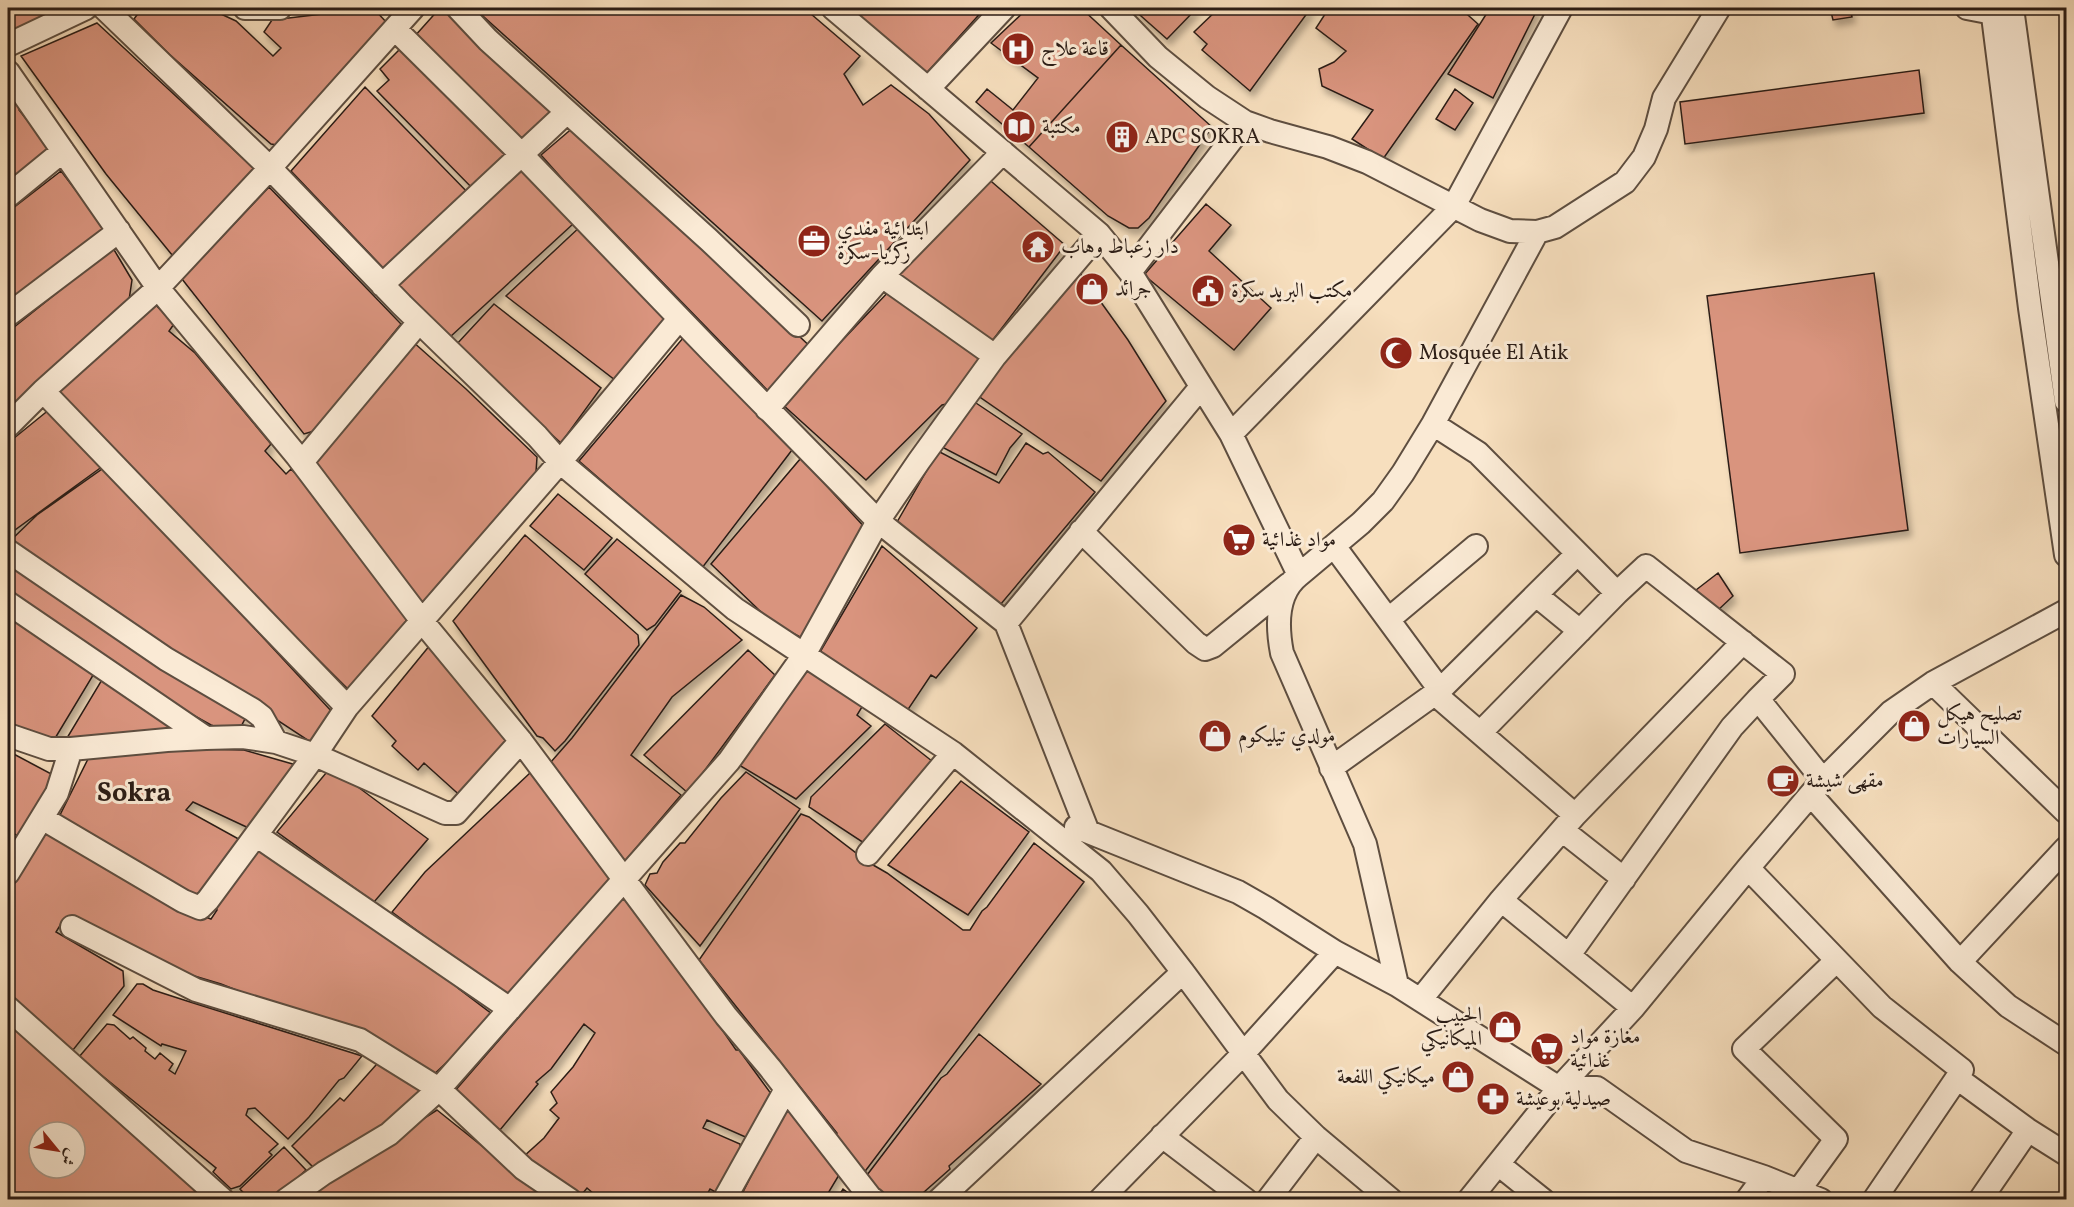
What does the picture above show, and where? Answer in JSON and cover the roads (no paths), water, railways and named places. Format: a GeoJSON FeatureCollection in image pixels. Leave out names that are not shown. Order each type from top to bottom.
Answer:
{"type":"FeatureCollection","features":[{"type":"Feature","properties":{"kind":"street"},"geometry":{"type":"LineString","coordinates":[[8,45],[86,8]]}},
{"type":"Feature","properties":{"kind":"street"},"geometry":{"type":"LineString","coordinates":[[104,8],[270,168],[382,285],[537,436],[560,462],[735,609],[953,753],[1101,871],[1183,972],[1278,1100],[1316,1137],[1391,1200]]}},
{"type":"Feature","properties":{"kind":"street"},"geometry":{"type":"LineString","coordinates":[[245,8],[280,8]]}},
{"type":"Feature","properties":{"kind":"street"},"geometry":{"type":"LineString","coordinates":[[8,426],[43,391],[158,288],[270,168],[413,8]]}},
{"type":"Feature","properties":{"kind":"street"},"geometry":{"type":"LineString","coordinates":[[458,8],[488,40],[709,240],[798,324]]}},
{"type":"Feature","properties":{"kind":"street"},"geometry":{"type":"LineString","coordinates":[[833,8],[1099,234],[1130,272],[1231,434],[1296,577]]}},
{"type":"Feature","properties":{"kind":"street"},"geometry":{"type":"LineString","coordinates":[[928,89],[1004,8]]}},
{"type":"Feature","properties":{"kind":"street"},"geometry":{"type":"LineString","coordinates":[[1111,8],[1158,57],[1207,97],[1245,122],[1328,147],[1366,162],[1480,220],[1510,231],[1537,232],[1555,227],[1625,182],[1644,157],[1656,129],[1664,98],[1719,8]]}},
{"type":"Feature","properties":{"kind":"street"},"geometry":{"type":"LineString","coordinates":[[1231,434],[1454,206],[1561,8]]}},
{"type":"Feature","properties":{"kind":"street"},"geometry":{"type":"LineString","coordinates":[[1967,8],[2003,10]]}},
{"type":"Feature","properties":{"kind":"street"},"geometry":{"type":"LineString","coordinates":[[2003,10],[2059,291],[2067,401]]}},
{"type":"Feature","properties":{"kind":"street"},"geometry":{"type":"LineString","coordinates":[[2003,10],[2030,308],[2067,555]]}},
{"type":"Feature","properties":{"kind":"street"},"geometry":{"type":"LineString","coordinates":[[395,29],[522,155],[679,319],[878,521],[1006,623],[1088,832]]}},
{"type":"Feature","properties":{"kind":"street"},"geometry":{"type":"LineString","coordinates":[[8,72],[158,288],[302,462],[422,621],[521,741],[726,1016],[874,1200]]}},
{"type":"Feature","properties":{"kind":"street"},"geometry":{"type":"LineString","coordinates":[[382,285],[567,112]]}},
{"type":"Feature","properties":{"kind":"street"},"geometry":{"type":"LineString","coordinates":[[1130,272],[1245,122]]}},
{"type":"Feature","properties":{"kind":"street"},"geometry":{"type":"LineString","coordinates":[[8,196],[63,151]]}},
{"type":"Feature","properties":{"kind":"street"},"geometry":{"type":"LineString","coordinates":[[767,409],[882,276],[1003,152]]}},
{"type":"Feature","properties":{"kind":"street"},"geometry":{"type":"LineString","coordinates":[[8,315],[119,231]]}},
{"type":"Feature","properties":{"kind":"street"},"geometry":{"type":"LineString","coordinates":[[1081,531],[1196,643],[1205,649],[1213,646],[1361,523],[1383,501],[1433,424],[1537,232]]}},
{"type":"Feature","properties":{"kind":"street"},"geometry":{"type":"LineString","coordinates":[[286,1200],[324,1173],[389,1134],[439,1089],[729,761],[804,655],[878,521],[995,356],[1099,234]]}},
{"type":"Feature","properties":{"kind":"street"},"geometry":{"type":"LineString","coordinates":[[882,276],[995,356]]}},
{"type":"Feature","properties":{"kind":"street"},"geometry":{"type":"LineString","coordinates":[[2030,308],[2059,291]]}},
{"type":"Feature","properties":{"kind":"street"},"geometry":{"type":"LineString","coordinates":[[42,818],[183,901],[200,908],[315,755],[347,707],[560,462],[679,319]]}},
{"type":"Feature","properties":{"kind":"street"},"geometry":{"type":"LineString","coordinates":[[302,462],[419,322]]}},
{"type":"Feature","properties":{"kind":"street"},"geometry":{"type":"LineString","coordinates":[[1006,623],[1201,387]]}},
{"type":"Feature","properties":{"kind":"street"},"geometry":{"type":"LineString","coordinates":[[43,391],[347,707]]}},
{"type":"Feature","properties":{"kind":"street"},"geometry":{"type":"LineString","coordinates":[[1433,424],[1478,453],[1617,593]]}},
{"type":"Feature","properties":{"kind":"street"},"geometry":{"type":"LineString","coordinates":[[1334,546],[1389,619],[1437,692],[1624,879]]}},
{"type":"Feature","properties":{"kind":"street"},"geometry":{"type":"LineString","coordinates":[[1389,619],[1476,546]]}},
{"type":"Feature","properties":{"kind":"street"},"geometry":{"type":"LineString","coordinates":[[8,551],[158,654],[253,710],[262,717],[276,742]]}},
{"type":"Feature","properties":{"kind":"street"},"geometry":{"type":"LineString","coordinates":[[1331,768],[1437,692],[1577,554]]}},
{"type":"Feature","properties":{"kind":"street"},"geometry":{"type":"LineString","coordinates":[[1480,733],[1646,566],[1783,674],[1732,727],[1569,955]]}},
{"type":"Feature","properties":{"kind":"street"},"geometry":{"type":"LineString","coordinates":[[1296,577],[1281,604],[1278,631],[1282,653],[1365,844],[1397,985]]}},
{"type":"Feature","properties":{"kind":"street"},"geometry":{"type":"LineString","coordinates":[[1536,595],[1580,631]]}},
{"type":"Feature","properties":{"kind":"street"},"geometry":{"type":"LineString","coordinates":[[8,603],[206,738]]}},
{"type":"Feature","properties":{"kind":"street"},"geometry":{"type":"LineString","coordinates":[[1469,1200],[1559,1088],[1633,1008],[1817,788],[1891,712],[1934,683],[2067,611]]}},
{"type":"Feature","properties":{"kind":"street"},"geometry":{"type":"LineString","coordinates":[[1421,999],[1501,900],[1569,823],[1743,642]]}},
{"type":"Feature","properties":{"kind":"street"},"geometry":{"type":"LineString","coordinates":[[1934,683],[2067,812]]}},
{"type":"Feature","properties":{"kind":"street"},"geometry":{"type":"LineString","coordinates":[[1758,699],[1817,788],[1960,963],[2008,1006],[2067,1044]]}},
{"type":"Feature","properties":{"kind":"street"},"geometry":{"type":"LineString","coordinates":[[8,735],[49,749],[71,750],[206,738],[243,737],[276,742],[315,755],[451,814],[456,813],[521,741]]}},
{"type":"Feature","properties":{"kind":"street"},"geometry":{"type":"LineString","coordinates":[[8,873],[62,783],[71,750]]}},
{"type":"Feature","properties":{"kind":"street"},"geometry":{"type":"LineString","coordinates":[[868,854],[953,753]]}},
{"type":"Feature","properties":{"kind":"street"},"geometry":{"type":"LineString","coordinates":[[1017,803],[1238,892],[1335,952],[1421,999],[1559,1088],[1597,1088],[1686,1151],[1764,1177],[1821,1200]]}},
{"type":"Feature","properties":{"kind":"street"},"geometry":{"type":"LineString","coordinates":[[256,835],[510,1009]]}},
{"type":"Feature","properties":{"kind":"street"},"geometry":{"type":"LineString","coordinates":[[1960,963],[2067,848]]}},
{"type":"Feature","properties":{"kind":"street"},"geometry":{"type":"LineString","coordinates":[[1748,868],[1882,1006],[1962,1070],[1874,1200]]}},
{"type":"Feature","properties":{"kind":"street"},"geometry":{"type":"LineString","coordinates":[[1501,900],[1633,1008]]}},
{"type":"Feature","properties":{"kind":"street"},"geometry":{"type":"LineString","coordinates":[[72,927],[196,990],[360,1040],[439,1089],[524,1169],[570,1200]]}},
{"type":"Feature","properties":{"kind":"street"},"geometry":{"type":"LineString","coordinates":[[1110,1196],[1162,1136],[1243,1054],[1335,952]]}},
{"type":"Feature","properties":{"kind":"street"},"geometry":{"type":"LineString","coordinates":[[1799,1190],[1836,1139],[1744,1049],[1836,961]]}},
{"type":"Feature","properties":{"kind":"street"},"geometry":{"type":"LineString","coordinates":[[939,1200],[1183,972]]}},
{"type":"Feature","properties":{"kind":"street"},"geometry":{"type":"LineString","coordinates":[[8,1008],[223,1200]]}},
{"type":"Feature","properties":{"kind":"street"},"geometry":{"type":"LineString","coordinates":[[1957,1078],[2028,1130],[2067,1154]]}},
{"type":"Feature","properties":{"kind":"street"},"geometry":{"type":"LineString","coordinates":[[724,1200],[786,1089]]}},
{"type":"Feature","properties":{"kind":"street"},"geometry":{"type":"LineString","coordinates":[[1980,1200],[2028,1130]]}},
{"type":"Feature","properties":{"kind":"street"},"geometry":{"type":"LineString","coordinates":[[1162,1136],[1246,1200]]}},
{"type":"Feature","properties":{"kind":"street"},"geometry":{"type":"LineString","coordinates":[[1268,1200],[1316,1137]]}},
{"type":"Feature","properties":{"kind":"street"},"geometry":{"type":"LineString","coordinates":[[1498,1164],[1543,1200]]}},
{"type":"Feature","properties":{"kind":"street"},"geometry":{"type":"LineString","coordinates":[[1748,1200],[1764,1177]]}},
{"type":"Feature","properties":{"kind":"place","name":"قاعة علاج"},"geometry":{"type":"Point","coordinates":[1018,49]}},
{"type":"Feature","properties":{"kind":"place","name":"مكتبة"},"geometry":{"type":"Point","coordinates":[1019,127]}},
{"type":"Feature","properties":{"kind":"place","name":"APC SOKRA"},"geometry":{"type":"Point","coordinates":[1122,137]}},
{"type":"Feature","properties":{"kind":"place","name":"ابتدائية مفدي زكريا-سكرة"},"geometry":{"type":"Point","coordinates":[814,241]}},
{"type":"Feature","properties":{"kind":"place","name":"دار زعباط وهاب"},"geometry":{"type":"Point","coordinates":[1038,247]}},
{"type":"Feature","properties":{"kind":"place","name":"جرائد"},"geometry":{"type":"Point","coordinates":[1092,289]}},
{"type":"Feature","properties":{"kind":"place","name":"مكتب البريد سكرة"},"geometry":{"type":"Point","coordinates":[1208,291]}},
{"type":"Feature","properties":{"kind":"place","name":"Mosquée El Atik"},"geometry":{"type":"Point","coordinates":[1396,353]}},
{"type":"Feature","properties":{"kind":"place","name":"مواد غذائية"},"geometry":{"type":"Point","coordinates":[1239,540]}},
{"type":"Feature","properties":{"kind":"place","name":"تصليح هيكل السيارات"},"geometry":{"type":"Point","coordinates":[1914,726]}},
{"type":"Feature","properties":{"kind":"place","name":"مولدي تيليكوم"},"geometry":{"type":"Point","coordinates":[1215,736]}},
{"type":"Feature","properties":{"kind":"place","name":"مقهى شيشة"},"geometry":{"type":"Point","coordinates":[1783,781]}},
{"type":"Feature","properties":{"kind":"place","name":"الحبيب الميكانيكي"},"geometry":{"type":"Point","coordinates":[1505,1027]}},
{"type":"Feature","properties":{"kind":"place","name":"مغازة مواد غذائية"},"geometry":{"type":"Point","coordinates":[1547,1049]}},
{"type":"Feature","properties":{"kind":"place","name":"ميكانيكي اللفعة"},"geometry":{"type":"Point","coordinates":[1458,1077]}},
{"type":"Feature","properties":{"kind":"place","name":"صيدلية بوعيشة"},"geometry":{"type":"Point","coordinates":[1493,1099]}},
{"type":"Feature","properties":{"kind":"district","name":"Sokra"},"geometry":{"type":"Point","coordinates":[134,794]}}]}
